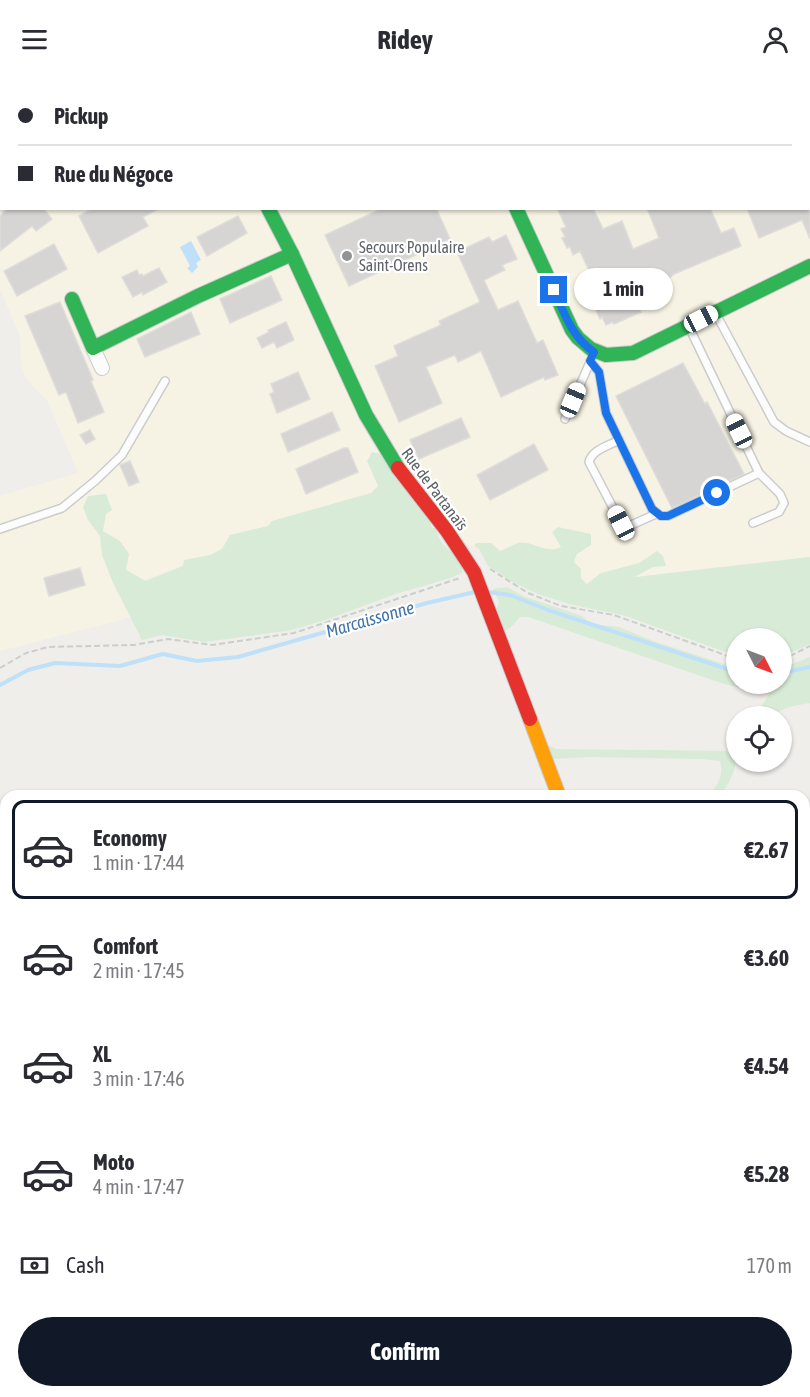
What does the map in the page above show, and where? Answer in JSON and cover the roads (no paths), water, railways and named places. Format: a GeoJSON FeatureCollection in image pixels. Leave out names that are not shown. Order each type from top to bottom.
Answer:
{"type":"FeatureCollection","features":[{"type":"Feature","properties":{"kind":"street","name":"Rue de Partanaïs"},"geometry":{"type":"LineString","coordinates":[[269,210],[292,254],[366,415],[391,460],[447,531],[476,575],[557,790]]}},
{"type":"Feature","properties":{"kind":"street"},"geometry":{"type":"LineString","coordinates":[[517,210],[572,330],[592,356],[622,356],[633,353],[810,266]]}},
{"type":"Feature","properties":{"kind":"street"},"geometry":{"type":"LineString","coordinates":[[93,348],[198,296],[292,254]]}},
{"type":"Feature","properties":{"kind":"street"},"geometry":{"type":"LineString","coordinates":[[72,299],[102,368]]}},
{"type":"Feature","properties":{"kind":"lane"},"geometry":{"type":"LineString","coordinates":[[715,312],[774,422],[786,431],[810,442]]}},
{"type":"Feature","properties":{"kind":"lane"},"geometry":{"type":"LineString","coordinates":[[688,325],[759,473],[780,494],[784,503],[779,512],[753,523]]}},
{"type":"Feature","properties":{"kind":"lane"},"geometry":{"type":"LineString","coordinates":[[565,419],[592,356]]}},
{"type":"Feature","properties":{"kind":"lane"},"geometry":{"type":"LineString","coordinates":[[592,356],[599,372],[606,413],[656,514]]}},
{"type":"Feature","properties":{"kind":"lane"},"geometry":{"type":"LineString","coordinates":[[0,529],[62,508],[95,481],[122,455],[165,381]]}},
{"type":"Feature","properties":{"kind":"lane"},"geometry":{"type":"LineString","coordinates":[[619,440],[595,453],[590,457],[589,462],[621,523],[629,526],[656,514],[661,516],[675,513],[759,473]]}},
{"type":"Feature","properties":{"kind":"water"},"geometry":{"type":"Polygon","coordinates":[[[191,241],[201,260],[196,263],[198,267],[192,273],[187,268],[190,266],[180,247],[191,241]]]}},
{"type":"Feature","properties":{"kind":"waterway","name":"Marcaissonne"},"geometry":{"type":"LineString","coordinates":[[0,685],[28,670],[55,663],[120,666],[163,654],[197,661],[238,657],[427,603],[475,592]]}},
{"type":"Feature","properties":{"kind":"waterway","name":"Marcaissonne"},"geometry":{"type":"LineString","coordinates":[[488,592],[510,595],[548,610],[726,669]]}},
{"type":"Feature","properties":{"kind":"waterway","name":"Marcaissonne"},"geometry":{"type":"LineString","coordinates":[[792,671],[810,667]]}},
{"type":"Feature","properties":{"kind":"place","name":"Secours Populaire Saint-Orens"},"geometry":{"type":"Point","coordinates":[347,256]}}]}
